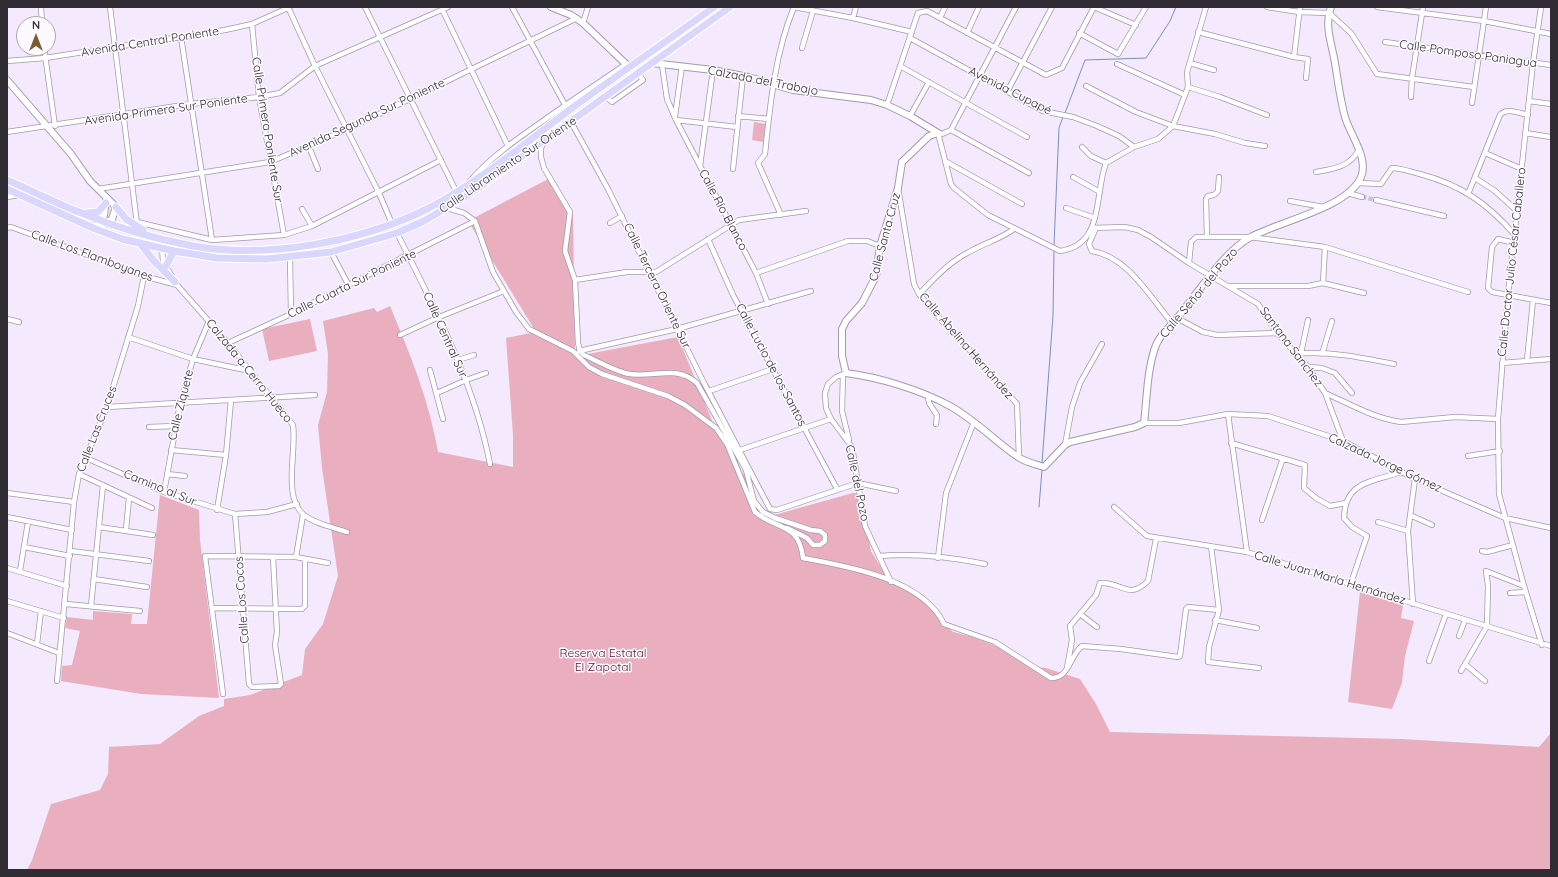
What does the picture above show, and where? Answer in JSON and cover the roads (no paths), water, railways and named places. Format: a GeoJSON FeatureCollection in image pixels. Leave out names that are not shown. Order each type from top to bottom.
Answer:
{"type":"FeatureCollection","features":[{"type":"Feature","properties":{"kind":"main road","name":"Calle Libramiento Sur Oriente"},"geometry":{"type":"LineString","coordinates":[[7,180],[80,213],[163,239],[222,249],[284,248],[328,241],[372,231],[392,224],[429,207],[466,186],[627,65],[714,7]]}},
{"type":"Feature","properties":{"kind":"main road","name":"Calle Libramiento Sur Oriente"},"geometry":{"type":"LineString","coordinates":[[7,189],[96,229],[162,249],[217,258],[290,257],[331,252],[397,233],[424,221],[471,194],[730,7]]}},
{"type":"Feature","properties":{"kind":"main road"},"geometry":{"type":"LineString","coordinates":[[80,213],[92,214],[98,212],[106,200]]}},
{"type":"Feature","properties":{"kind":"main road"},"geometry":{"type":"LineString","coordinates":[[116,207],[137,225],[153,236]]}},
{"type":"Feature","properties":{"kind":"main road"},"geometry":{"type":"LineString","coordinates":[[140,243],[153,260],[176,283]]}},
{"type":"Feature","properties":{"kind":"main road"},"geometry":{"type":"LineString","coordinates":[[166,266],[174,251]]}},
{"type":"Feature","properties":{"kind":"street"},"geometry":{"type":"LineString","coordinates":[[110,7],[137,225],[212,240],[284,235],[312,226],[441,160]]}},
{"type":"Feature","properties":{"kind":"street"},"geometry":{"type":"LineString","coordinates":[[289,7],[315,66],[348,129],[379,193],[392,224]]}},
{"type":"Feature","properties":{"kind":"street","name":"Avenida Central Poniente"},"geometry":{"type":"LineString","coordinates":[[7,61],[45,58],[181,37],[252,24],[289,7]]}},
{"type":"Feature","properties":{"kind":"street"},"geometry":{"type":"LineString","coordinates":[[365,7],[456,191]]}},
{"type":"Feature","properties":{"kind":"street","name":"Avenida Primera Sur Poniente"},"geometry":{"type":"LineString","coordinates":[[7,132],[55,126],[190,104],[259,97],[280,93],[315,66],[442,8],[448,7]]}},
{"type":"Feature","properties":{"kind":"street"},"geometry":{"type":"LineString","coordinates":[[512,7],[565,105]]}},
{"type":"Feature","properties":{"kind":"street"},"geometry":{"type":"LineString","coordinates":[[466,186],[475,175],[484,168],[488,160],[565,105],[627,65],[577,18],[551,7]]}},
{"type":"Feature","properties":{"kind":"street"},"geometry":{"type":"LineString","coordinates":[[583,23],[588,7]]}},
{"type":"Feature","properties":{"kind":"street"},"geometry":{"type":"LineString","coordinates":[[781,215],[758,163],[766,154],[774,84],[784,34],[794,7],[853,18],[912,32]]}},
{"type":"Feature","properties":{"kind":"street"},"geometry":{"type":"LineString","coordinates":[[853,18],[856,7]]}},
{"type":"Feature","properties":{"kind":"street"},"geometry":{"type":"LineString","coordinates":[[940,18],[945,7]]}},
{"type":"Feature","properties":{"kind":"street"},"geometry":{"type":"LineString","coordinates":[[967,33],[979,7]]}},
{"type":"Feature","properties":{"kind":"street"},"geometry":{"type":"LineString","coordinates":[[1016,7],[951,130],[942,134],[938,133],[945,162],[954,188],[980,210],[1014,229],[1060,251],[1072,249],[1094,229]]}},
{"type":"Feature","properties":{"kind":"street"},"geometry":{"type":"LineString","coordinates":[[1007,92],[1052,7]]}},
{"type":"Feature","properties":{"kind":"street"},"geometry":{"type":"LineString","coordinates":[[887,104],[918,13],[922,11],[926,11],[940,18],[994,49],[1046,75],[1062,68],[1079,33],[1094,7],[1136,24]]}},
{"type":"Feature","properties":{"kind":"street"},"geometry":{"type":"LineString","coordinates":[[1079,33],[1118,54],[1146,7]]}},
{"type":"Feature","properties":{"kind":"street"},"geometry":{"type":"LineString","coordinates":[[1172,323],[1131,272],[1121,263],[1108,255],[1092,251],[1089,244],[1094,229],[1101,179],[1106,163],[1134,147],[1158,139],[1173,126],[1186,96],[1188,87],[1187,72],[1196,50],[1198,32],[1206,7]]}},
{"type":"Feature","properties":{"kind":"street"},"geometry":{"type":"LineString","coordinates":[[1267,7],[1300,10],[1330,10],[1350,32],[1377,74],[1474,87]]}},
{"type":"Feature","properties":{"kind":"street"},"geometry":{"type":"LineString","coordinates":[[1377,7],[1484,21],[1551,34]]}},
{"type":"Feature","properties":{"kind":"street"},"geometry":{"type":"LineString","coordinates":[[1411,97],[1412,78],[1423,7]]}},
{"type":"Feature","properties":{"kind":"street"},"geometry":{"type":"LineString","coordinates":[[1472,103],[1486,7]]}},
{"type":"Feature","properties":{"kind":"street","name":"Calle Doctor Julio César Caballero"},"geometry":{"type":"LineString","coordinates":[[1541,7],[1533,63],[1508,294],[1498,418],[1500,451],[1499,494],[1542,645]]}},
{"type":"Feature","properties":{"kind":"street"},"geometry":{"type":"LineString","coordinates":[[442,8],[508,146]]}},
{"type":"Feature","properties":{"kind":"street"},"geometry":{"type":"LineString","coordinates":[[1294,57],[1300,10]]}},
{"type":"Feature","properties":{"kind":"street"},"geometry":{"type":"LineString","coordinates":[[1330,10],[1328,24],[1329,43],[1335,61],[1341,101],[1345,118],[1363,165],[1358,183],[1381,184],[1389,170],[1396,168],[1437,179],[1468,194],[1497,214],[1515,235]]}},
{"type":"Feature","properties":{"kind":"street"},"geometry":{"type":"LineString","coordinates":[[802,48],[813,11]]}},
{"type":"Feature","properties":{"kind":"street","name":"Avenida Segunda Sur Poniente"},"geometry":{"type":"LineString","coordinates":[[98,189],[203,174],[270,162],[309,147],[348,129],[577,18]]}},
{"type":"Feature","properties":{"kind":"street","name":"Calle Primera Poniente Sur"},"geometry":{"type":"LineString","coordinates":[[252,24],[259,97],[284,235]]}},
{"type":"Feature","properties":{"kind":"street"},"geometry":{"type":"LineString","coordinates":[[1198,32],[1294,57],[1308,59],[1306,78]]}},
{"type":"Feature","properties":{"kind":"street"},"geometry":{"type":"LineString","coordinates":[[181,37],[190,104],[203,174],[212,240]]}},
{"type":"Feature","properties":{"kind":"street","name":"Avenida Cupapé"},"geometry":{"type":"LineString","coordinates":[[910,38],[1043,111],[1073,117],[1097,126],[1119,136],[1134,147]]}},
{"type":"Feature","properties":{"kind":"street","name":"Calle Pomposo Paniagua"},"geometry":{"type":"LineString","coordinates":[[1385,42],[1551,65]]}},
{"type":"Feature","properties":{"kind":"street"},"geometry":{"type":"LineString","coordinates":[[45,58],[55,126]]}},
{"type":"Feature","properties":{"kind":"street","name":"Calzada del Trabajo"},"geometry":{"type":"LineString","coordinates":[[652,63],[713,70],[743,76],[793,90],[853,96],[887,104],[938,133]]}},
{"type":"Feature","properties":{"kind":"street"},"geometry":{"type":"LineString","coordinates":[[1190,63],[1214,70]]}},
{"type":"Feature","properties":{"kind":"street"},"geometry":{"type":"LineString","coordinates":[[1117,64],[1186,96]]}},
{"type":"Feature","properties":{"kind":"street","name":"Calle Río Blanco"},"geometry":{"type":"LineString","coordinates":[[662,65],[667,99],[675,119],[756,273],[768,304]]}},
{"type":"Feature","properties":{"kind":"street"},"geometry":{"type":"LineString","coordinates":[[682,66],[675,119],[737,127]]}},
{"type":"Feature","properties":{"kind":"street"},"geometry":{"type":"LineString","coordinates":[[900,66],[966,104],[1027,136]]}},
{"type":"Feature","properties":{"kind":"street"},"geometry":{"type":"LineString","coordinates":[[700,166],[713,70]]}},
{"type":"Feature","properties":{"kind":"street"},"geometry":{"type":"LineString","coordinates":[[606,97],[612,102],[631,89],[642,80],[638,74]]}},
{"type":"Feature","properties":{"kind":"street"},"geometry":{"type":"LineString","coordinates":[[733,169],[743,76]]}},
{"type":"Feature","properties":{"kind":"street"},"geometry":{"type":"LineString","coordinates":[[7,80],[48,127],[106,200],[116,207],[112,219],[96,229]]}},
{"type":"Feature","properties":{"kind":"street"},"geometry":{"type":"LineString","coordinates":[[910,116],[929,82]]}},
{"type":"Feature","properties":{"kind":"street"},"geometry":{"type":"LineString","coordinates":[[626,83],[631,89]]}},
{"type":"Feature","properties":{"kind":"street"},"geometry":{"type":"LineString","coordinates":[[1086,86],[1136,112],[1173,126],[1215,134],[1236,141],[1265,146]]}},
{"type":"Feature","properties":{"kind":"street"},"geometry":{"type":"LineString","coordinates":[[1188,87],[1220,97],[1267,115]]}},
{"type":"Feature","properties":{"kind":"street"},"geometry":{"type":"LineString","coordinates":[[1529,101],[1551,104]]}},
{"type":"Feature","properties":{"kind":"street"},"geometry":{"type":"LineString","coordinates":[[1468,194],[1500,115],[1503,111],[1509,110],[1528,115]]}},
{"type":"Feature","properties":{"kind":"street"},"geometry":{"type":"LineString","coordinates":[[738,116],[769,119]]}},
{"type":"Feature","properties":{"kind":"street","name":"Calle Tercera Oriente Sur"},"geometry":{"type":"LineString","coordinates":[[571,122],[622,216],[677,329],[770,509],[773,510],[837,489]]}},
{"type":"Feature","properties":{"kind":"street"},"geometry":{"type":"LineString","coordinates":[[951,130],[1029,173]]}},
{"type":"Feature","properties":{"kind":"street","name":"Calle Santa Cruz"},"geometry":{"type":"LineString","coordinates":[[849,442],[842,411],[845,374],[842,356],[842,330],[846,321],[862,303],[875,280],[878,270],[880,246],[898,188],[902,162],[929,136],[938,133]]}},
{"type":"Feature","properties":{"kind":"street"},"geometry":{"type":"LineString","coordinates":[[1525,133],[1551,137]]}},
{"type":"Feature","properties":{"kind":"street"},"geometry":{"type":"LineString","coordinates":[[447,208],[464,213],[475,221],[493,272],[522,322],[529,329],[573,352],[589,367],[602,374],[641,386],[685,405],[716,428],[727,444],[755,512],[764,519],[807,538],[813,545],[820,545],[825,541],[825,535],[820,531],[775,518],[763,512],[754,501],[746,470],[698,383],[691,378],[678,373],[625,373],[584,355],[580,351],[575,280],[565,251],[570,212],[544,168],[541,157],[541,148],[544,141]]}},
{"type":"Feature","properties":{"kind":"street"},"geometry":{"type":"LineString","coordinates":[[309,147],[318,169]]}},
{"type":"Feature","properties":{"kind":"street"},"geometry":{"type":"LineString","coordinates":[[1082,147],[1091,156],[1106,163]]}},
{"type":"Feature","properties":{"kind":"street"},"geometry":{"type":"LineString","coordinates":[[1316,172],[1343,165],[1353,159],[1358,151]]}},
{"type":"Feature","properties":{"kind":"street"},"geometry":{"type":"LineString","coordinates":[[1485,153],[1522,169]]}},
{"type":"Feature","properties":{"kind":"street"},"geometry":{"type":"LineString","coordinates":[[945,162],[1022,204]]}},
{"type":"Feature","properties":{"kind":"street"},"geometry":{"type":"LineString","coordinates":[[1073,177],[1100,192]]}},
{"type":"Feature","properties":{"kind":"street"},"geometry":{"type":"LineString","coordinates":[[1207,237],[1206,199],[1208,196],[1214,195],[1218,191],[1219,177]]}},
{"type":"Feature","properties":{"kind":"street"},"geometry":{"type":"LineString","coordinates":[[1475,178],[1495,192],[1517,211]]}},
{"type":"Feature","properties":{"kind":"street","name":"Calle Señor del Pozo"},"geometry":{"type":"LineString","coordinates":[[1144,423],[1153,355],[1162,333],[1177,318],[1210,276],[1233,251],[1250,237],[1325,207],[1348,193],[1358,183]]}},
{"type":"Feature","properties":{"kind":"street","name":"Calle Abelina Hernández"},"geometry":{"type":"LineString","coordinates":[[898,188],[904,214],[911,272],[919,294],[1017,404],[1019,458]]}},
{"type":"Feature","properties":{"kind":"street"},"geometry":{"type":"LineString","coordinates":[[1348,193],[1362,196]]}},
{"type":"Feature","properties":{"kind":"street"},"geometry":{"type":"LineString","coordinates":[[7,197],[20,195]]}},
{"type":"Feature","properties":{"kind":"street"},"geometry":{"type":"LineString","coordinates":[[96,229],[106,211],[106,200]]}},
{"type":"Feature","properties":{"kind":"street"},"geometry":{"type":"LineString","coordinates":[[1376,200],[1444,216]]}},
{"type":"Feature","properties":{"kind":"street"},"geometry":{"type":"LineString","coordinates":[[1290,201],[1325,207]]}},
{"type":"Feature","properties":{"kind":"street"},"geometry":{"type":"LineString","coordinates":[[1066,208],[1095,218]]}},
{"type":"Feature","properties":{"kind":"street"},"geometry":{"type":"LineString","coordinates":[[302,209],[312,226]]}},
{"type":"Feature","properties":{"kind":"street"},"geometry":{"type":"LineString","coordinates":[[575,280],[610,273],[656,272],[730,224],[740,220],[806,211]]}},
{"type":"Feature","properties":{"kind":"street"},"geometry":{"type":"LineString","coordinates":[[610,223],[622,216]]}},
{"type":"Feature","properties":{"kind":"street","name":"Calle Cuarta Sur Poniente"},"geometry":{"type":"LineString","coordinates":[[228,343],[291,314],[475,221]]}},
{"type":"Feature","properties":{"kind":"street","name":"Calle Los Flamboyanes"},"geometry":{"type":"LineString","coordinates":[[7,228],[11,227],[144,276],[176,283]]}},
{"type":"Feature","properties":{"kind":"street","name":"Santana Sanchez"},"geometry":{"type":"LineString","coordinates":[[1094,229],[1111,227],[1138,230],[1210,276],[1258,304],[1277,333],[1294,354],[1308,367],[1325,393],[1343,441]]}},
{"type":"Feature","properties":{"kind":"street"},"geometry":{"type":"LineString","coordinates":[[919,294],[954,260],[970,251],[999,239],[1014,229]]}},
{"type":"Feature","properties":{"kind":"street","name":"Calle Central Sur"},"geometry":{"type":"LineString","coordinates":[[397,233],[439,316],[458,360],[466,380],[490,464]]}},
{"type":"Feature","properties":{"kind":"street"},"geometry":{"type":"LineString","coordinates":[[1189,263],[1193,239],[1207,237],[1250,237],[1325,247],[1468,292]]}},
{"type":"Feature","properties":{"kind":"street"},"geometry":{"type":"LineString","coordinates":[[1514,243],[1498,238],[1492,247],[1488,288],[1492,292],[1551,303]]}},
{"type":"Feature","properties":{"kind":"street","name":"Calzada a Cerro Hueco"},"geometry":{"type":"LineString","coordinates":[[163,239],[162,256],[176,283],[228,343],[270,398],[293,425],[295,439],[292,495],[303,515]]}},
{"type":"Feature","properties":{"kind":"street","name":"Calle Lucio de los Santos"},"geometry":{"type":"LineString","coordinates":[[708,239],[741,310],[837,489]]}},
{"type":"Feature","properties":{"kind":"street"},"geometry":{"type":"LineString","coordinates":[[756,273],[848,241],[867,240],[880,246]]}},
{"type":"Feature","properties":{"kind":"street"},"geometry":{"type":"LineString","coordinates":[[1323,283],[1325,247]]}},
{"type":"Feature","properties":{"kind":"street"},"geometry":{"type":"LineString","coordinates":[[331,252],[348,284]]}},
{"type":"Feature","properties":{"kind":"street"},"geometry":{"type":"LineString","coordinates":[[290,257],[291,314]]}},
{"type":"Feature","properties":{"kind":"street","name":"Calle Las Cruces"},"geometry":{"type":"LineString","coordinates":[[57,681],[71,554],[74,502],[79,474],[107,407],[138,306],[144,276]]}},
{"type":"Feature","properties":{"kind":"street"},"geometry":{"type":"LineString","coordinates":[[1228,286],[1308,286],[1323,283],[1364,293]]}},
{"type":"Feature","properties":{"kind":"street"},"geometry":{"type":"LineString","coordinates":[[400,335],[439,316],[504,291]]}},
{"type":"Feature","properties":{"kind":"street"},"geometry":{"type":"LineString","coordinates":[[573,352],[677,329],[812,291]]}},
{"type":"Feature","properties":{"kind":"street"},"geometry":{"type":"LineString","coordinates":[[1527,361],[1533,300]]}},
{"type":"Feature","properties":{"kind":"street"},"geometry":{"type":"LineString","coordinates":[[1177,318],[1203,332],[1217,335],[1277,333]]}},
{"type":"Feature","properties":{"kind":"street"},"geometry":{"type":"LineString","coordinates":[[7,319],[19,322]]}},
{"type":"Feature","properties":{"kind":"street"},"geometry":{"type":"LineString","coordinates":[[1301,353],[1308,320]]}},
{"type":"Feature","properties":{"kind":"street","name":"Calle Ziquete"},"geometry":{"type":"LineString","coordinates":[[164,492],[180,404],[193,359],[209,321]]}},
{"type":"Feature","properties":{"kind":"street"},"geometry":{"type":"LineString","coordinates":[[1322,354],[1332,321]]}},
{"type":"Feature","properties":{"kind":"street"},"geometry":{"type":"LineString","coordinates":[[128,337],[193,359],[250,370]]}},
{"type":"Feature","properties":{"kind":"street"},"geometry":{"type":"LineString","coordinates":[[1065,445],[1072,407],[1080,383],[1102,344]]}},
{"type":"Feature","properties":{"kind":"street"},"geometry":{"type":"LineString","coordinates":[[1294,354],[1322,354],[1368,359],[1394,364]]}},
{"type":"Feature","properties":{"kind":"street"},"geometry":{"type":"LineString","coordinates":[[458,360],[474,355]]}},
{"type":"Feature","properties":{"kind":"street"},"geometry":{"type":"LineString","coordinates":[[1502,363],[1551,359]]}},
{"type":"Feature","properties":{"kind":"street"},"geometry":{"type":"LineString","coordinates":[[1308,367],[1322,368],[1335,374],[1352,393]]}},
{"type":"Feature","properties":{"kind":"street"},"geometry":{"type":"LineString","coordinates":[[709,391],[773,369]]}},
{"type":"Feature","properties":{"kind":"street"},"geometry":{"type":"LineString","coordinates":[[430,370],[443,419]]}},
{"type":"Feature","properties":{"kind":"street"},"geometry":{"type":"LineString","coordinates":[[437,393],[486,373]]}},
{"type":"Feature","properties":{"kind":"street"},"geometry":{"type":"LineString","coordinates":[[845,374],[861,375],[928,397],[950,406],[974,422],[1019,458],[1044,467],[1065,445],[1077,440],[1135,427],[1144,423]]}},
{"type":"Feature","properties":{"kind":"street","name":"Calle del Pozo"},"geometry":{"type":"LineString","coordinates":[[845,374],[832,380],[826,388],[826,408],[831,419],[849,442],[866,526],[891,582]]}},
{"type":"Feature","properties":{"kind":"street"},"geometry":{"type":"LineString","coordinates":[[1325,393],[1373,415],[1401,422],[1455,417],[1498,418]]}},
{"type":"Feature","properties":{"kind":"street"},"geometry":{"type":"LineString","coordinates":[[107,407],[180,404],[315,395]]}},
{"type":"Feature","properties":{"kind":"street"},"geometry":{"type":"LineString","coordinates":[[928,397],[929,403],[937,415],[936,424]]}},
{"type":"Feature","properties":{"kind":"street"},"geometry":{"type":"LineString","coordinates":[[217,510],[226,455],[231,400]]}},
{"type":"Feature","properties":{"kind":"street"},"geometry":{"type":"LineString","coordinates":[[1228,414],[1231,443],[1244,518],[1247,552]]}},
{"type":"Feature","properties":{"kind":"street","name":"Calzada Jorge Gómez"},"geometry":{"type":"LineString","coordinates":[[1144,423],[1179,423],[1228,414],[1268,416],[1343,441],[1415,479],[1505,518],[1551,528]]}},
{"type":"Feature","properties":{"kind":"street"},"geometry":{"type":"LineString","coordinates":[[740,450],[805,430],[831,419]]}},
{"type":"Feature","properties":{"kind":"street"},"geometry":{"type":"LineString","coordinates":[[938,558],[946,493],[974,422]]}},
{"type":"Feature","properties":{"kind":"street"},"geometry":{"type":"LineString","coordinates":[[149,428],[175,426]]}},
{"type":"Feature","properties":{"kind":"street"},"geometry":{"type":"LineString","coordinates":[[1231,443],[1305,465],[1304,488],[1316,498],[1330,506],[1334,507],[1346,503]]}},
{"type":"Feature","properties":{"kind":"street"},"geometry":{"type":"LineString","coordinates":[[171,450],[226,455]]}},
{"type":"Feature","properties":{"kind":"street"},"geometry":{"type":"LineString","coordinates":[[1468,456],[1500,451]]}},
{"type":"Feature","properties":{"kind":"street","name":"Camino al Sur"},"geometry":{"type":"LineString","coordinates":[[86,458],[164,492],[217,510],[235,514],[267,512],[296,504]]}},
{"type":"Feature","properties":{"kind":"street"},"geometry":{"type":"LineString","coordinates":[[1262,520],[1283,458]]}},
{"type":"Feature","properties":{"kind":"street"},"geometry":{"type":"LineString","coordinates":[[1351,584],[1367,536],[1352,527],[1344,518],[1346,503],[1354,489],[1401,472]]}},
{"type":"Feature","properties":{"kind":"street"},"geometry":{"type":"LineString","coordinates":[[79,474],[152,508]]}},
{"type":"Feature","properties":{"kind":"street"},"geometry":{"type":"LineString","coordinates":[[167,474],[185,476]]}},
{"type":"Feature","properties":{"kind":"street"},"geometry":{"type":"LineString","coordinates":[[1413,604],[1408,532],[1415,479]]}},
{"type":"Feature","properties":{"kind":"street"},"geometry":{"type":"LineString","coordinates":[[837,489],[858,483],[896,491]]}},
{"type":"Feature","properties":{"kind":"street"},"geometry":{"type":"LineString","coordinates":[[91,606],[103,485]]}},
{"type":"Feature","properties":{"kind":"street"},"geometry":{"type":"LineString","coordinates":[[7,493],[74,502]]}},
{"type":"Feature","properties":{"kind":"street"},"geometry":{"type":"LineString","coordinates":[[126,530],[129,498]]}},
{"type":"Feature","properties":{"kind":"street","name":"Calle Juan María Hernández"},"geometry":{"type":"LineString","coordinates":[[1114,507],[1147,536],[1156,539],[1247,552],[1486,626],[1542,645],[1551,646]]}},
{"type":"Feature","properties":{"kind":"street","name":"Calle Los Cocos"},"geometry":{"type":"LineString","coordinates":[[235,514],[242,608],[251,686],[281,686],[275,645],[277,632],[276,609]]}},
{"type":"Feature","properties":{"kind":"street"},"geometry":{"type":"LineString","coordinates":[[296,557],[303,515],[314,521],[347,532]]}},
{"type":"Feature","properties":{"kind":"street"},"geometry":{"type":"LineString","coordinates":[[1410,515],[1432,525]]}},
{"type":"Feature","properties":{"kind":"street"},"geometry":{"type":"LineString","coordinates":[[7,518],[72,530]]}},
{"type":"Feature","properties":{"kind":"street"},"geometry":{"type":"LineString","coordinates":[[20,571],[28,522]]}},
{"type":"Feature","properties":{"kind":"street"},"geometry":{"type":"LineString","coordinates":[[1378,522],[1408,532]]}},
{"type":"Feature","properties":{"kind":"street"},"geometry":{"type":"LineString","coordinates":[[99,527],[153,535]]}},
{"type":"Feature","properties":{"kind":"street"},"geometry":{"type":"LineString","coordinates":[[785,528],[799,539],[803,558],[848,566],[891,582],[916,594],[940,616],[944,624],[995,642],[1031,663],[1048,677],[1058,678],[1082,646],[1121,649],[1178,657],[1180,656],[1186,609],[1188,607],[1219,610]]}},
{"type":"Feature","properties":{"kind":"street"},"geometry":{"type":"LineString","coordinates":[[1066,669],[1072,640],[1070,626],[1096,595],[1100,583],[1131,591],[1138,589],[1148,581],[1156,539]]}},
{"type":"Feature","properties":{"kind":"street"},"geometry":{"type":"LineString","coordinates":[[1482,551],[1487,552],[1513,545]]}},
{"type":"Feature","properties":{"kind":"street"},"geometry":{"type":"LineString","coordinates":[[1211,546],[1219,610],[1215,620],[1207,658],[1208,662],[1259,668]]}},
{"type":"Feature","properties":{"kind":"street"},"geometry":{"type":"LineString","coordinates":[[24,547],[71,554],[97,555],[149,561]]}},
{"type":"Feature","properties":{"kind":"street"},"geometry":{"type":"LineString","coordinates":[[880,556],[896,554],[962,559],[985,564]]}},
{"type":"Feature","properties":{"kind":"street"},"geometry":{"type":"LineString","coordinates":[[223,694],[213,608],[205,556],[296,557],[328,564]]}},
{"type":"Feature","properties":{"kind":"street"},"geometry":{"type":"LineString","coordinates":[[273,557],[276,609]]}},
{"type":"Feature","properties":{"kind":"street"},"geometry":{"type":"LineString","coordinates":[[213,608],[302,609],[304,607],[305,560]]}},
{"type":"Feature","properties":{"kind":"street"},"geometry":{"type":"LineString","coordinates":[[7,568],[67,586]]}},
{"type":"Feature","properties":{"kind":"street"},"geometry":{"type":"LineString","coordinates":[[1461,671],[1486,626],[1488,586],[1486,571],[1524,586]]}},
{"type":"Feature","properties":{"kind":"street"},"geometry":{"type":"LineString","coordinates":[[94,579],[147,587]]}},
{"type":"Feature","properties":{"kind":"street"},"geometry":{"type":"LineString","coordinates":[[1510,593],[1526,592]]}},
{"type":"Feature","properties":{"kind":"street"},"geometry":{"type":"LineString","coordinates":[[7,601],[64,618]]}},
{"type":"Feature","properties":{"kind":"street"},"geometry":{"type":"LineString","coordinates":[[66,604],[140,611]]}},
{"type":"Feature","properties":{"kind":"street"},"geometry":{"type":"LineString","coordinates":[[37,644],[41,611]]}},
{"type":"Feature","properties":{"kind":"street"},"geometry":{"type":"LineString","coordinates":[[1080,614],[1097,627]]}},
{"type":"Feature","properties":{"kind":"street"},"geometry":{"type":"LineString","coordinates":[[1429,661],[1446,614]]}},
{"type":"Feature","properties":{"kind":"street"},"geometry":{"type":"LineString","coordinates":[[1215,620],[1257,628]]}},
{"type":"Feature","properties":{"kind":"street"},"geometry":{"type":"LineString","coordinates":[[1459,636],[1465,620]]}},
{"type":"Feature","properties":{"kind":"street"},"geometry":{"type":"LineString","coordinates":[[7,634],[59,653]]}},
{"type":"Feature","properties":{"kind":"street"},"geometry":{"type":"LineString","coordinates":[[1466,664],[1485,681]]}},
{"type":"Feature","properties":{"kind":"waterway"},"geometry":{"type":"LineString","coordinates":[[1065,113],[1085,60],[1146,58],[1170,21],[1176,7]]}},
{"type":"Feature","properties":{"kind":"waterway"},"geometry":{"type":"LineString","coordinates":[[1054,245],[1059,128],[1063,117]]}},
{"type":"Feature","properties":{"kind":"waterway"},"geometry":{"type":"LineString","coordinates":[[1042,463],[1053,316],[1054,250]]}},
{"type":"Feature","properties":{"kind":"waterway"},"geometry":{"type":"LineString","coordinates":[[1039,507],[1042,470]]}},
{"type":"Feature","properties":{"kind":"tunnel"},"geometry":{"type":"LineString","coordinates":[[1362,197],[1376,200]]}},
{"type":"Feature","properties":{"kind":"park label","name":"Reserva Estatal El Zapotal"},"geometry":{"type":"Point","coordinates":[603,660]}}]}
